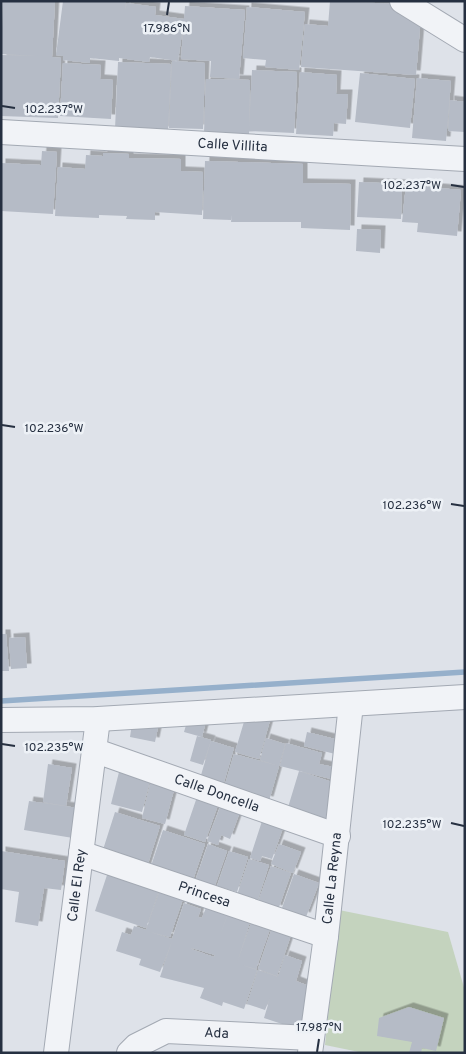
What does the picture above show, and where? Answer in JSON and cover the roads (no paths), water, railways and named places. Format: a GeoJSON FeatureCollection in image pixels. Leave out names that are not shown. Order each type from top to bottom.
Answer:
{"type":"FeatureCollection","features":[{"type":"Feature","properties":{"kind":"street"},"geometry":{"type":"LineString","coordinates":[[402,1],[465,40]]}},
{"type":"Feature","properties":{"kind":"street","name":"Calle Villita"},"geometry":{"type":"LineString","coordinates":[[1,132],[465,159]]}},
{"type":"Feature","properties":{"kind":"street"},"geometry":{"type":"LineString","coordinates":[[1,720],[98,719],[465,697]]}},
{"type":"Feature","properties":{"kind":"street","name":"Calle La Reyna"},"geometry":{"type":"LineString","coordinates":[[311,1045],[338,836],[351,704]]}},
{"type":"Feature","properties":{"kind":"street","name":"Calle El Rey"},"geometry":{"type":"LineString","coordinates":[[56,1053],[96,751],[98,719]]}},
{"type":"Feature","properties":{"kind":"street","name":"Calle Doncella"},"geometry":{"type":"LineString","coordinates":[[96,751],[338,836]]}},
{"type":"Feature","properties":{"kind":"street","name":"Princesa"},"geometry":{"type":"LineString","coordinates":[[81,853],[326,936]]}},
{"type":"Feature","properties":{"kind":"street","name":"Ada"},"geometry":{"type":"LineString","coordinates":[[129,1053],[136,1046],[166,1030],[311,1045]]}},
{"type":"Feature","properties":{"kind":"waterway"},"geometry":{"type":"LineString","coordinates":[[1,701],[465,672]]}}]}
